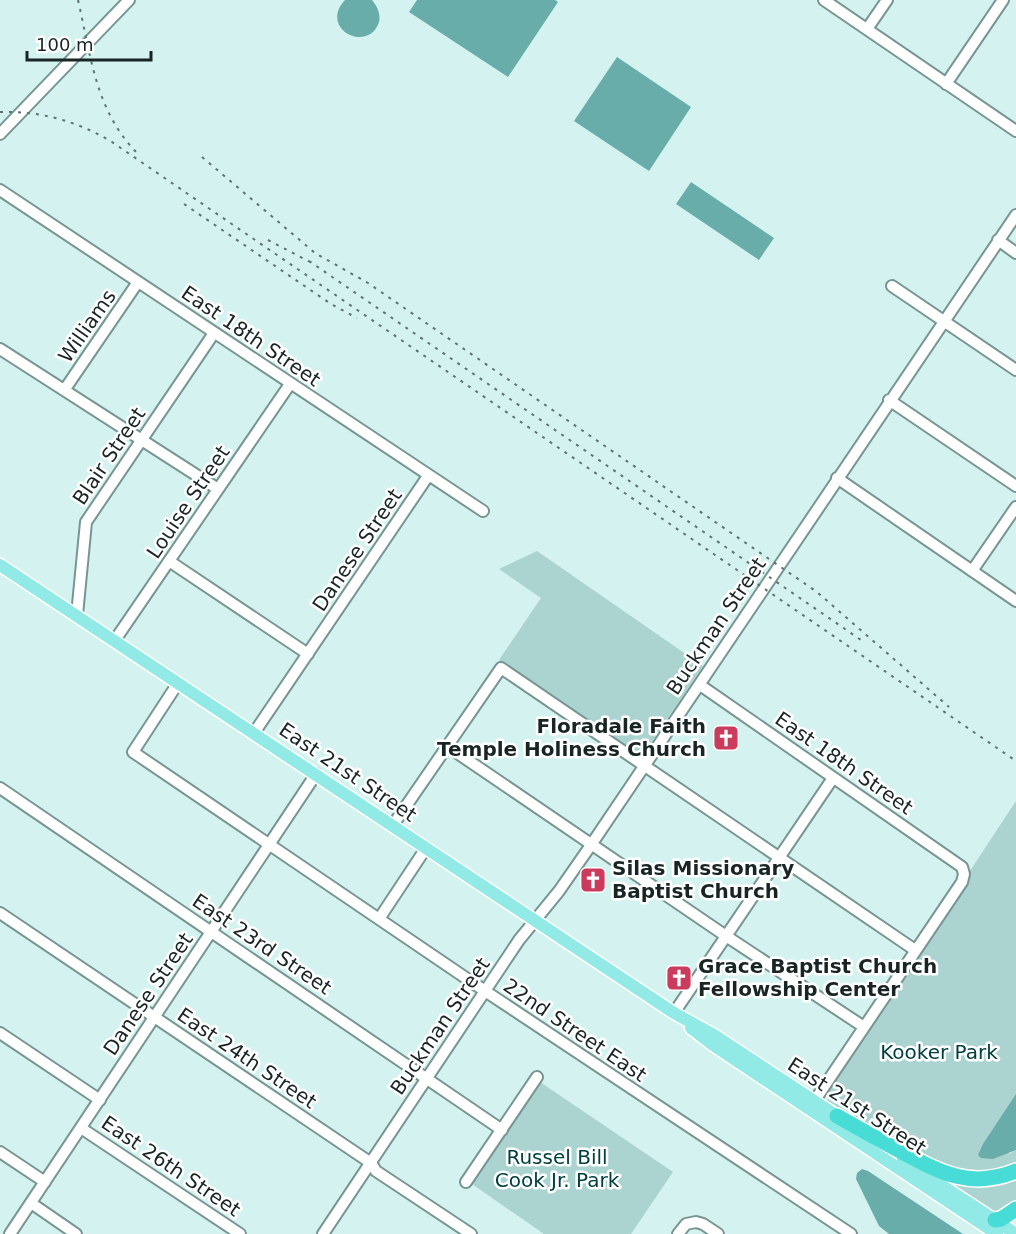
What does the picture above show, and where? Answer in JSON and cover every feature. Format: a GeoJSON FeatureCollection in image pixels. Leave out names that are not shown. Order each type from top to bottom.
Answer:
{"type":"FeatureCollection","features":[{"type":"Feature","properties":{"kind":"highway"},"geometry":{"type":"LineString","coordinates":[[837,1116],[936,1171],[955,1177],[977,1180],[997,1178],[1016,1172]]}},
{"type":"Feature","properties":{"kind":"highway"},"geometry":{"type":"LineString","coordinates":[[996,1227],[1001,1219],[1016,1209]]}},
{"type":"Feature","properties":{"kind":"main road","name":"East 21st Street"},"geometry":{"type":"LineString","coordinates":[[0,566],[536,920],[674,1013],[713,1045],[811,1105],[975,1219],[1016,1234]]}},
{"type":"Feature","properties":{"kind":"main road","name":"East 21st Street"},"geometry":{"type":"LineString","coordinates":[[811,1105],[837,1116],[996,1227]]}},
{"type":"Feature","properties":{"kind":"street"},"geometry":{"type":"LineString","coordinates":[[0,134],[129,0]]}},
{"type":"Feature","properties":{"kind":"street"},"geometry":{"type":"LineString","coordinates":[[824,0],[1016,131]]}},
{"type":"Feature","properties":{"kind":"street"},"geometry":{"type":"LineString","coordinates":[[867,30],[887,0]]}},
{"type":"Feature","properties":{"kind":"street"},"geometry":{"type":"LineString","coordinates":[[946,84],[1003,0]]}},
{"type":"Feature","properties":{"kind":"street","name":"East 18th Street"},"geometry":{"type":"LineString","coordinates":[[0,190],[483,511]]}},
{"type":"Feature","properties":{"kind":"street","name":"Buckman Street"},"geometry":{"type":"LineString","coordinates":[[323,1234],[519,940],[591,845],[1016,215]]}},
{"type":"Feature","properties":{"kind":"street"},"geometry":{"type":"LineString","coordinates":[[998,240],[1016,252]]}},
{"type":"Feature","properties":{"kind":"street","name":"Williams"},"geometry":{"type":"LineString","coordinates":[[65,389],[138,282]]}},
{"type":"Feature","properties":{"kind":"street"},"geometry":{"type":"LineString","coordinates":[[892,286],[1016,370]]}},
{"type":"Feature","properties":{"kind":"street","name":"Blair Street"},"geometry":{"type":"LineString","coordinates":[[77,615],[86,522],[214,333]]}},
{"type":"Feature","properties":{"kind":"street"},"geometry":{"type":"LineString","coordinates":[[0,349],[218,489]]}},
{"type":"Feature","properties":{"kind":"street","name":"Louise Street"},"geometry":{"type":"LineString","coordinates":[[115,640],[290,384]]}},
{"type":"Feature","properties":{"kind":"street"},"geometry":{"type":"LineString","coordinates":[[890,400],[1016,486]]}},
{"type":"Feature","properties":{"kind":"street","name":"Danese Street"},"geometry":{"type":"LineString","coordinates":[[254,733],[428,476]]}},
{"type":"Feature","properties":{"kind":"street"},"geometry":{"type":"LineString","coordinates":[[837,478],[1016,601]]}},
{"type":"Feature","properties":{"kind":"street"},"geometry":{"type":"LineString","coordinates":[[972,571],[1016,507]]}},
{"type":"Feature","properties":{"kind":"street"},"geometry":{"type":"LineString","coordinates":[[169,561],[308,654]]}},
{"type":"Feature","properties":{"kind":"street"},"geometry":{"type":"LineString","coordinates":[[393,825],[501,668],[915,950],[811,1105]]}},
{"type":"Feature","properties":{"kind":"street","name":"22nd Street East"},"geometry":{"type":"LineString","coordinates":[[178,682],[133,752],[485,991],[851,1234]]}},
{"type":"Feature","properties":{"kind":"street","name":"East 18th Street"},"geometry":{"type":"LineString","coordinates":[[700,685],[962,867],[964,874],[962,882],[915,950]]}},
{"type":"Feature","properties":{"kind":"street"},"geometry":{"type":"LineString","coordinates":[[447,746],[864,1027]]}},
{"type":"Feature","properties":{"kind":"street","name":"Danese Street"},"geometry":{"type":"LineString","coordinates":[[10,1234],[316,774]]}},
{"type":"Feature","properties":{"kind":"street"},"geometry":{"type":"LineString","coordinates":[[674,1013],[833,778]]}},
{"type":"Feature","properties":{"kind":"street","name":"East 23rd Street"},"geometry":{"type":"LineString","coordinates":[[0,788],[502,1130]]}},
{"type":"Feature","properties":{"kind":"street"},"geometry":{"type":"LineString","coordinates":[[379,919],[426,848]]}},
{"type":"Feature","properties":{"kind":"street","name":"East 24th Street"},"geometry":{"type":"LineString","coordinates":[[0,914],[371,1163],[376,1172],[471,1234]]}},
{"type":"Feature","properties":{"kind":"street"},"geometry":{"type":"LineString","coordinates":[[0,1033],[100,1100]]}},
{"type":"Feature","properties":{"kind":"street"},"geometry":{"type":"LineString","coordinates":[[466,1182],[537,1077]]}},
{"type":"Feature","properties":{"kind":"street","name":"East 26th Street"},"geometry":{"type":"LineString","coordinates":[[81,1128],[240,1234]]}},
{"type":"Feature","properties":{"kind":"street"},"geometry":{"type":"LineString","coordinates":[[0,1152],[45,1182]]}},
{"type":"Feature","properties":{"kind":"street"},"geometry":{"type":"LineString","coordinates":[[31,1203],[76,1234]]}},
{"type":"Feature","properties":{"kind":"street"},"geometry":{"type":"LineString","coordinates":[[680,1231],[686,1224],[696,1222],[717,1234]]}},
{"type":"Feature","properties":{"kind":"green space"},"geometry":{"type":"Polygon","coordinates":[[[537,551],[703,666],[641,758],[499,660],[541,598],[499,569],[537,551]]]}},
{"type":"Feature","properties":{"kind":"green space","name":"Kooker Park"},"geometry":{"type":"Polygon","coordinates":[[[1016,801],[1016,1094],[1002,1118],[1009,1154],[1016,1150],[1016,1164],[989,1174],[930,1162],[828,1101],[826,1095],[827,1088],[1016,801]]]}},
{"type":"Feature","properties":{"kind":"green space","name":"Russel Bill Cook Jr. Park"},"geometry":{"type":"Polygon","coordinates":[[[540,1082],[673,1172],[631,1234],[544,1234],[472,1184],[540,1082]]]}},
{"type":"Feature","properties":{"kind":"green space"},"geometry":{"type":"Polygon","coordinates":[[[1016,1179],[1016,1204],[997,1214],[955,1186],[957,1183],[1005,1182],[1016,1179]]]}},
{"type":"Feature","properties":{"kind":"shaded area"},"geometry":{"type":"Polygon","coordinates":[[[345,0],[372,0],[379,16],[379,22],[374,31],[366,36],[357,37],[341,28],[338,11],[345,0]]]}},
{"type":"Feature","properties":{"kind":"shaded area"},"geometry":{"type":"Polygon","coordinates":[[[417,0],[555,0],[558,2],[508,77],[409,12],[417,0]]]}},
{"type":"Feature","properties":{"kind":"shaded area"},"geometry":{"type":"Polygon","coordinates":[[[617,57],[691,107],[649,171],[574,121],[617,57]]]}},
{"type":"Feature","properties":{"kind":"shaded area"},"geometry":{"type":"Polygon","coordinates":[[[691,182],[774,238],[759,260],[676,204],[691,182]]]}},
{"type":"Feature","properties":{"kind":"shaded area"},"geometry":{"type":"Polygon","coordinates":[[[1016,1094],[1016,1150],[993,1159],[981,1158],[978,1155],[983,1144],[1016,1094]]]}},
{"type":"Feature","properties":{"kind":"shaded area"},"geometry":{"type":"Polygon","coordinates":[[[862,1169],[963,1234],[889,1234],[879,1226],[856,1179],[857,1173],[862,1169]]]}},
{"type":"Feature","properties":{"kind":"railway"},"geometry":{"type":"LineString","coordinates":[[78,0],[91,61],[103,100],[111,118],[136,152]]}},
{"type":"Feature","properties":{"kind":"railway"},"geometry":{"type":"LineString","coordinates":[[0,112],[30,113],[58,119],[86,128],[112,142],[1016,761]]}},
{"type":"Feature","properties":{"kind":"railway"},"geometry":{"type":"LineString","coordinates":[[202,157],[315,253],[368,283],[817,592],[949,707]]}},
{"type":"Feature","properties":{"kind":"railway"},"geometry":{"type":"LineString","coordinates":[[184,204],[331,304],[357,318]]}},
{"type":"Feature","properties":{"kind":"railway"},"geometry":{"type":"LineString","coordinates":[[268,240],[316,265]]}},
{"type":"Feature","properties":{"kind":"railway"},"geometry":{"type":"LineString","coordinates":[[309,261],[861,640]]}},
{"type":"Feature","properties":{"kind":"place","name":"Floradale Faith Temple Holiness Church"},"geometry":{"type":"Point","coordinates":[726,738]}},
{"type":"Feature","properties":{"kind":"place","name":"Silas Missionary Baptist Church"},"geometry":{"type":"Point","coordinates":[593,880]}},
{"type":"Feature","properties":{"kind":"place","name":"Grace Baptist Church Fellowship Center"},"geometry":{"type":"Point","coordinates":[679,978]}}]}
